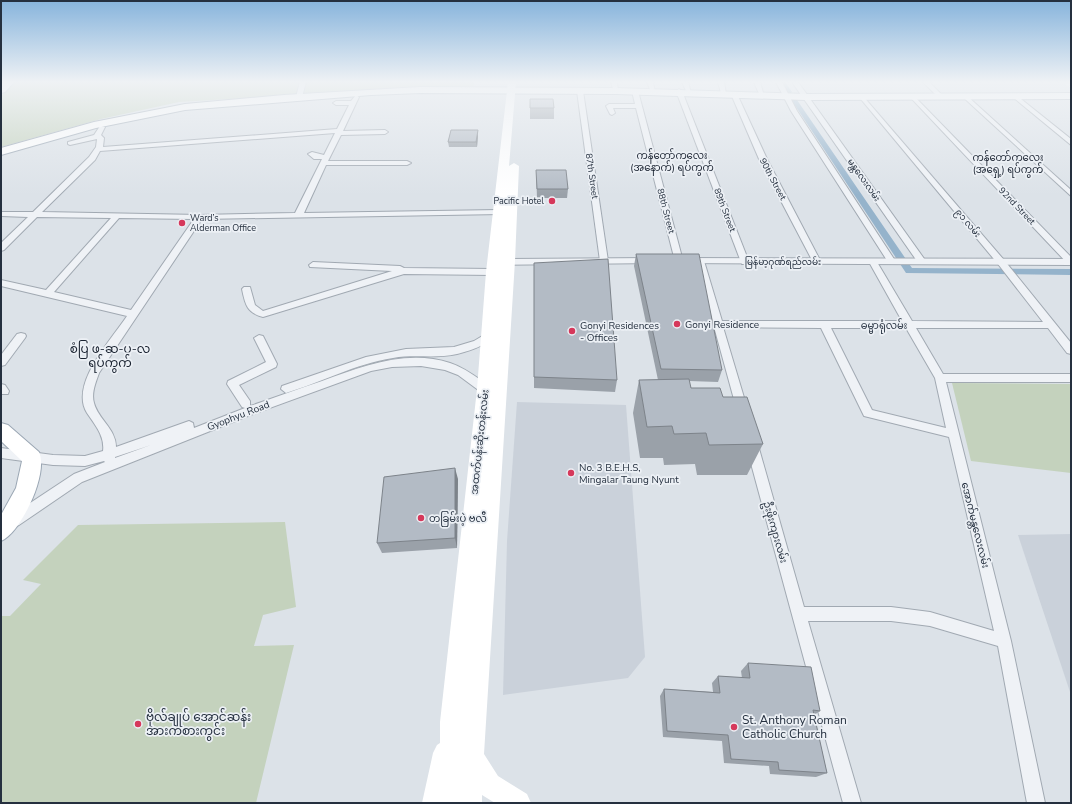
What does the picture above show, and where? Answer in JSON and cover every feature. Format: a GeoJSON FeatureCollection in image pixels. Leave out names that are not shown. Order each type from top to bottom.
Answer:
{"type":"FeatureCollection","features":[{"type":"Feature","properties":{"kind":"main road"},"geometry":{"type":"LineString","coordinates":[[1,152],[135,120]]}},
{"type":"Feature","properties":{"kind":"main road"},"geometry":{"type":"LineString","coordinates":[[1,155],[97,129],[140,120]]}},
{"type":"Feature","properties":{"kind":"main road","name":"အထက်ပန်းဆိုးတန်းလမ်း"},"geometry":{"type":"LineString","coordinates":[[469,803],[509,262],[508,178],[513,120]]}},
{"type":"Feature","properties":{"kind":"main road","name":"အထက်ပန်းဆိုးတန်းလမ်း"},"geometry":{"type":"LineString","coordinates":[[450,803],[452,722],[485,389],[499,212],[508,178]]}},
{"type":"Feature","properties":{"kind":"main road"},"geometry":{"type":"LineString","coordinates":[[1,430],[32,458],[31,476],[21,501],[2,530]]}},
{"type":"Feature","properties":{"kind":"main road"},"geometry":{"type":"LineString","coordinates":[[435,803],[437,785],[452,722]]}},
{"type":"Feature","properties":{"kind":"main road"},"geometry":{"type":"LineString","coordinates":[[472,758],[489,785],[518,803]]}},
{"type":"Feature","properties":{"kind":"street"},"geometry":{"type":"LineString","coordinates":[[298,216],[344,120]]}},
{"type":"Feature","properties":{"kind":"street","name":"87th Street"},"geometry":{"type":"LineString","coordinates":[[584,120],[604,261]]}},
{"type":"Feature","properties":{"kind":"street","name":"88th Street"},"geometry":{"type":"LineString","coordinates":[[642,120],[679,261]]}},
{"type":"Feature","properties":{"kind":"street","name":"89th Street"},"geometry":{"type":"LineString","coordinates":[[696,120],[744,262]]}},
{"type":"Feature","properties":{"kind":"street","name":"90th Street"},"geometry":{"type":"LineString","coordinates":[[742,120],[817,262]]}},
{"type":"Feature","properties":{"kind":"street","name":"မန္တလေးလမ်း"},"geometry":{"type":"LineString","coordinates":[[800,120],[892,262]]}},
{"type":"Feature","properties":{"kind":"street","name":"မန္တလေးလမ်း"},"geometry":{"type":"LineString","coordinates":[[822,120],[922,262]]}},
{"type":"Feature","properties":{"kind":"street","name":"၉၁ လမ်း"},"geometry":{"type":"LineString","coordinates":[[881,120],[1001,262],[1071,350]]}},
{"type":"Feature","properties":{"kind":"street","name":"92nd Street"},"geometry":{"type":"LineString","coordinates":[[935,120],[1069,260]]}},
{"type":"Feature","properties":{"kind":"street"},"geometry":{"type":"LineString","coordinates":[[990,120],[1071,194]]}},
{"type":"Feature","properties":{"kind":"street"},"geometry":{"type":"LineString","coordinates":[[1043,120],[1071,143]]}},
{"type":"Feature","properties":{"kind":"street"},"geometry":{"type":"LineString","coordinates":[[1,248],[92,158],[98,149],[101,138],[97,129],[70,143]]}},
{"type":"Feature","properties":{"kind":"street"},"geometry":{"type":"LineString","coordinates":[[98,149],[339,132],[385,132]]}},
{"type":"Feature","properties":{"kind":"street"},"geometry":{"type":"LineString","coordinates":[[312,154],[325,160],[407,163]]}},
{"type":"Feature","properties":{"kind":"street"},"geometry":{"type":"LineString","coordinates":[[1,214],[200,217],[499,212]]}},
{"type":"Feature","properties":{"kind":"street"},"geometry":{"type":"LineString","coordinates":[[47,295],[117,216]]}},
{"type":"Feature","properties":{"kind":"street"},"geometry":{"type":"LineString","coordinates":[[109,460],[111,445],[108,437],[87,404],[87,391],[94,372],[200,217]]}},
{"type":"Feature","properties":{"kind":"street","name":"မြန်မာ့ဂုဏ်ရည်လမ်း"},"geometry":{"type":"LineString","coordinates":[[494,267],[509,262],[1001,262],[1069,260]]}},
{"type":"Feature","properties":{"kind":"street","name":"ဦးဖိုးကျားလမ်း"},"geometry":{"type":"LineString","coordinates":[[700,261],[852,803]]}},
{"type":"Feature","properties":{"kind":"street","name":"အောက်မန္တလေးလမ်း"},"geometry":{"type":"LineString","coordinates":[[872,262],[940,378],[1004,641],[1036,803]]}},
{"type":"Feature","properties":{"kind":"street"},"geometry":{"type":"LineString","coordinates":[[313,265],[396,268],[403,270]]}},
{"type":"Feature","properties":{"kind":"street"},"geometry":{"type":"LineString","coordinates":[[247,289],[250,306],[256,313],[263,314],[403,270],[494,267]]}},
{"type":"Feature","properties":{"kind":"street"},"geometry":{"type":"LineString","coordinates":[[1,283],[47,295],[134,314]]}},
{"type":"Feature","properties":{"kind":"street","name":"ဓမ္မာရုံလမ်း"},"geometry":{"type":"LineString","coordinates":[[718,324],[1051,325]]}},
{"type":"Feature","properties":{"kind":"street"},"geometry":{"type":"LineString","coordinates":[[825,325],[868,414],[954,434]]}},
{"type":"Feature","properties":{"kind":"street","name":"Gyophyu Road"},"geometry":{"type":"LineString","coordinates":[[2,530],[78,478],[109,460],[246,404],[362,362],[393,354],[459,351],[478,344],[489,335]]}},
{"type":"Feature","properties":{"kind":"street"},"geometry":{"type":"LineString","coordinates":[[1,362],[21,336]]}},
{"type":"Feature","properties":{"kind":"street"},"geometry":{"type":"LineString","coordinates":[[246,404],[232,384],[272,364],[259,338]]}},
{"type":"Feature","properties":{"kind":"street","name":"Gyophyu Road"},"geometry":{"type":"LineString","coordinates":[[1,453],[32,458],[85,461],[109,460],[369,368],[392,363],[421,362],[447,366],[462,372],[485,389]]}},
{"type":"Feature","properties":{"kind":"street"},"geometry":{"type":"LineString","coordinates":[[940,378],[1071,378]]}},
{"type":"Feature","properties":{"kind":"street"},"geometry":{"type":"LineString","coordinates":[[799,614],[891,614],[930,619],[1004,641]]}},
{"type":"Feature","properties":{"kind":"shaded area"},"geometry":{"type":"Polygon","coordinates":[[[517,402],[626,405],[645,657],[628,678],[503,695],[507,541],[517,402]]]}},
{"type":"Feature","properties":{"kind":"shaded area"},"geometry":{"type":"Polygon","coordinates":[[[1071,534],[1071,695],[1018,535],[1071,534]]]}},
{"type":"Feature","properties":{"kind":"green space"},"geometry":{"type":"Polygon","coordinates":[[[1,120],[99,120],[1,147],[1,120]]]}},
{"type":"Feature","properties":{"kind":"green space"},"geometry":{"type":"Polygon","coordinates":[[[952,383],[1071,384],[1071,473],[971,461],[952,383]]]}},
{"type":"Feature","properties":{"kind":"green space","name":"ဗိုလ်ချုပ် အောင်ဆန်း အားကစားကွင်း"},"geometry":{"type":"Polygon","coordinates":[[[285,522],[296,607],[263,615],[254,646],[294,645],[256,803],[1,803],[1,616],[10,616],[41,584],[23,580],[78,525],[285,522]]]}},
{"type":"Feature","properties":{"kind":"building"},"geometry":{"type":"Polygon","coordinates":[[[451,130],[478,130],[476,142],[448,142],[451,130]]]}},
{"type":"Feature","properties":{"kind":"building"},"geometry":{"type":"Polygon","coordinates":[[[536,170],[566,170],[568,189],[537,189],[536,170]]]}},
{"type":"Feature","properties":{"kind":"building","name":"Gonyi Residence"},"geometry":{"type":"Polygon","coordinates":[[[636,254],[699,254],[722,370],[661,369],[636,254]]]}},
{"type":"Feature","properties":{"kind":"building","name":"Gonyi Residences - Offices"},"geometry":{"type":"Polygon","coordinates":[[[608,259],[617,380],[534,377],[534,263],[608,259]]]}},
{"type":"Feature","properties":{"kind":"building"},"geometry":{"type":"Polygon","coordinates":[[[689,379],[691,388],[720,388],[723,397],[747,397],[763,444],[709,445],[706,433],[674,434],[672,426],[647,427],[639,380],[689,379]]]}},
{"type":"Feature","properties":{"kind":"building","name":"တခြမ်းပဲ့ ဗလီ"},"geometry":{"type":"Polygon","coordinates":[[[455,468],[455,538],[377,543],[384,477],[455,468]]]}},
{"type":"Feature","properties":{"kind":"building","name":"St. Anthony Roman Catholic Church"},"geometry":{"type":"Polygon","coordinates":[[[748,663],[811,667],[820,711],[813,710],[827,773],[779,770],[778,762],[731,759],[728,735],[667,731],[664,689],[720,693],[718,676],[750,678],[748,663]]]}},
{"type":"Feature","properties":{"kind":"waterway"},"geometry":{"type":"LineString","coordinates":[[807,120],[909,271],[1071,272]]}},
{"type":"Feature","properties":{"kind":"place","name":"Pacific Hotel"},"geometry":{"type":"Point","coordinates":[552,201]}},
{"type":"Feature","properties":{"kind":"place","name":"Ward’s Alderman Office"},"geometry":{"type":"Point","coordinates":[182,223]}},
{"type":"Feature","properties":{"kind":"place","name":"Gonyi Residence"},"geometry":{"type":"Point","coordinates":[677,324]}},
{"type":"Feature","properties":{"kind":"place","name":"Gonyi Residences - Offices"},"geometry":{"type":"Point","coordinates":[572,331]}},
{"type":"Feature","properties":{"kind":"place","name":"No. 3 B.E.H.S, Mingalar Taung Nyunt"},"geometry":{"type":"Point","coordinates":[571,473]}},
{"type":"Feature","properties":{"kind":"place","name":"တခြမ်းပဲ့ ဗလီ"},"geometry":{"type":"Point","coordinates":[421,518]}},
{"type":"Feature","properties":{"kind":"place","name":"ဗိုလ်ချုပ် အောင်ဆန်း အားကစားကွင်း"},"geometry":{"type":"Point","coordinates":[138,724]}},
{"type":"Feature","properties":{"kind":"place","name":"St. Anthony Roman Catholic Church"},"geometry":{"type":"Point","coordinates":[734,727]}},
{"type":"Feature","properties":{"kind":"district","name":"ကန်တော်ကလေး (အနောက်) ရပ်ကွက်"},"geometry":{"type":"Point","coordinates":[672,160]}},
{"type":"Feature","properties":{"kind":"district","name":"ကန်တော်ကလေး (အရှေ့) ရပ်ကွက်"},"geometry":{"type":"Point","coordinates":[1008,162]}},
{"type":"Feature","properties":{"kind":"district","name":"စံပြ ဖ-ဆ-ပ-လ ရပ်ကွက်"},"geometry":{"type":"Point","coordinates":[110,356]}}]}
